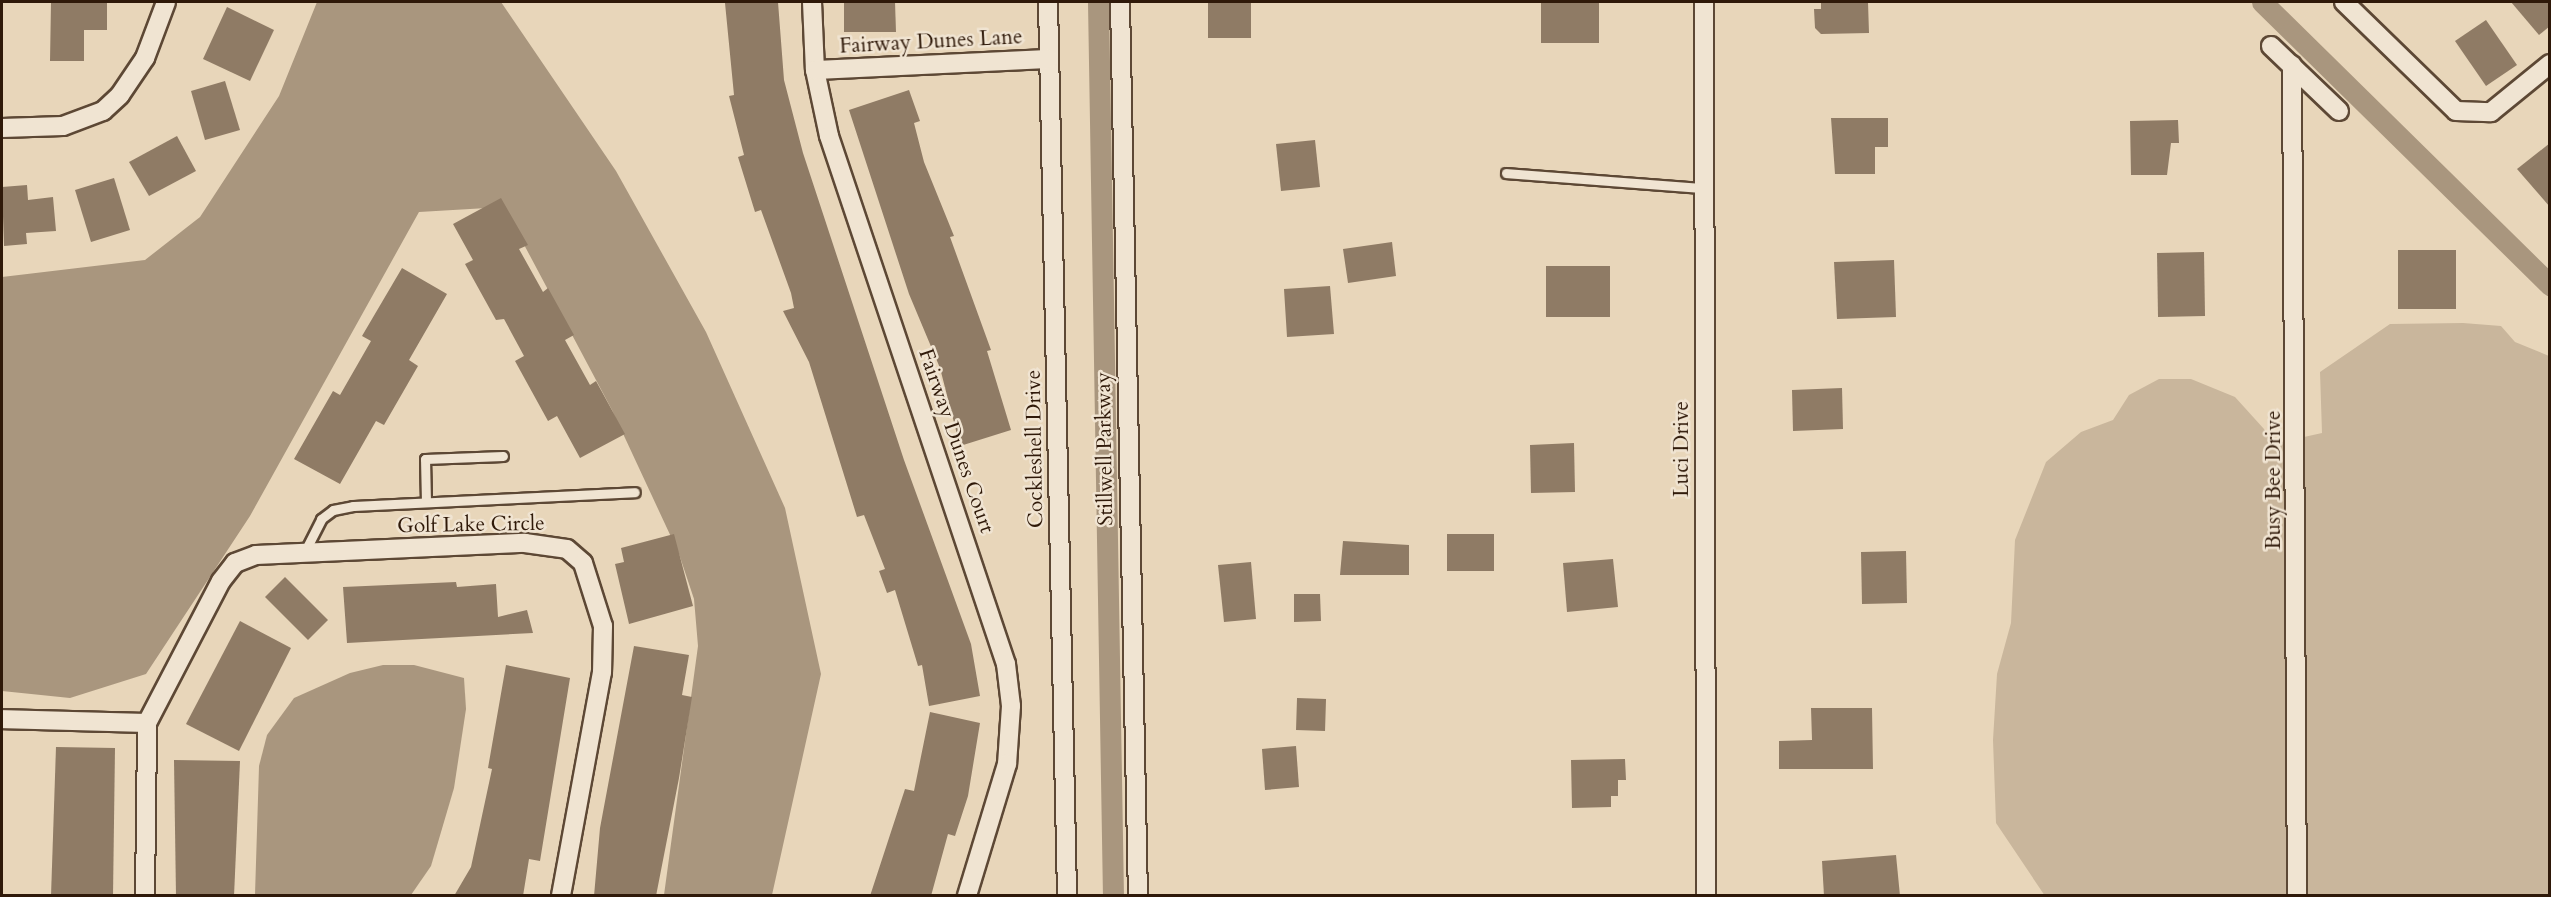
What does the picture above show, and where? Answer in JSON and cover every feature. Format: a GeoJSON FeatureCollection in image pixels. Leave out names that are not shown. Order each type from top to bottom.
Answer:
{"type":"FeatureCollection","features":[{"type":"Feature","properties":{"kind":"street"},"geometry":{"type":"LineString","coordinates":[[2,128],[63,126],[103,111],[120,95],[145,58],[166,2]]}},
{"type":"Feature","properties":{"kind":"street","name":"Fairway Dunes Court"},"geometry":{"type":"LineString","coordinates":[[812,2],[815,70],[829,136],[1006,664],[1011,706],[1007,764],[967,896]]}},
{"type":"Feature","properties":{"kind":"street","name":"Cockleshell Drive"},"geometry":{"type":"LineString","coordinates":[[1048,2],[1067,896]]}},
{"type":"Feature","properties":{"kind":"street","name":"Stillwell Parkway"},"geometry":{"type":"LineString","coordinates":[[1120,2],[1138,896]]}},
{"type":"Feature","properties":{"kind":"street","name":"Luci Drive"},"geometry":{"type":"LineString","coordinates":[[1704,2],[1706,896]]}},
{"type":"Feature","properties":{"kind":"street"},"geometry":{"type":"LineString","coordinates":[[2344,2],[2456,111],[2492,112],[2550,64]]}},
{"type":"Feature","properties":{"kind":"street"},"geometry":{"type":"LineString","coordinates":[[2271,46],[2339,111]]}},
{"type":"Feature","properties":{"kind":"street","name":"Fairway Dunes Lane"},"geometry":{"type":"LineString","coordinates":[[815,70],[1049,59]]}},
{"type":"Feature","properties":{"kind":"street","name":"Busy Bee Drive"},"geometry":{"type":"LineString","coordinates":[[2292,65],[2296,896]]}},
{"type":"Feature","properties":{"kind":"street","name":"Golf Lake Circle"},"geometry":{"type":"LineString","coordinates":[[145,896],[147,723],[221,581],[235,564],[256,555],[546,544],[567,549],[583,563],[603,626],[605,650],[561,896]]}},
{"type":"Feature","properties":{"kind":"street"},"geometry":{"type":"LineString","coordinates":[[2,719],[147,723]]}},
{"type":"Feature","properties":{"kind":"lane"},"geometry":{"type":"LineString","coordinates":[[1506,173],[1703,188]]}},
{"type":"Feature","properties":{"kind":"lane"},"geometry":{"type":"LineString","coordinates":[[426,502],[425,459],[503,456]]}},
{"type":"Feature","properties":{"kind":"lane"},"geometry":{"type":"LineString","coordinates":[[304,553],[313,530],[333,510],[426,502],[635,492]]}},
{"type":"Feature","properties":{"kind":"shaded area"},"geometry":{"type":"Polygon","coordinates":[[[317,2],[501,2],[616,171],[706,332],[785,508],[821,674],[772,895],[664,895],[698,646],[694,599],[679,554],[612,410],[504,207],[419,212],[250,516],[146,674],[70,698],[2,691],[2,277],[145,260],[200,217],[279,96],[317,2]]]}},
{"type":"Feature","properties":{"kind":"shaded area"},"geometry":{"type":"Polygon","coordinates":[[[2463,323],[2501,326],[2515,342],[2549,356],[2549,895],[2045,896],[1996,823],[1993,740],[1997,674],[2011,623],[2015,540],[2046,462],[2081,432],[2113,420],[2129,395],[2159,379],[2191,379],[2235,397],[2264,429],[2272,444],[2322,433],[2320,372],[2390,324],[2463,323]]]}},
{"type":"Feature","properties":{"kind":"shaded area"},"geometry":{"type":"Polygon","coordinates":[[[383,665],[414,665],[464,678],[466,709],[454,788],[431,866],[411,895],[255,895],[259,766],[267,735],[294,698],[350,673],[383,665]]]}},
{"type":"Feature","properties":{"kind":"building"},"geometry":{"type":"Polygon","coordinates":[[[51,2],[107,2],[107,30],[84,30],[84,61],[50,61],[51,2]]]}},
{"type":"Feature","properties":{"kind":"building"},"geometry":{"type":"Polygon","coordinates":[[[778,2],[784,80],[803,153],[904,460],[971,644],[980,696],[929,706],[922,665],[918,666],[895,590],[887,593],[879,571],[885,569],[864,515],[857,517],[809,362],[783,311],[794,308],[791,293],[761,210],[755,212],[738,157],[744,155],[729,96],[734,95],[725,3],[778,2]]]}},
{"type":"Feature","properties":{"kind":"building"},"geometry":{"type":"Polygon","coordinates":[[[844,2],[895,2],[896,32],[844,32],[844,2]]]}},
{"type":"Feature","properties":{"kind":"building"},"geometry":{"type":"Polygon","coordinates":[[[1208,2],[1251,2],[1251,38],[1208,38],[1208,2]]]}},
{"type":"Feature","properties":{"kind":"building"},"geometry":{"type":"Polygon","coordinates":[[[1541,2],[1599,2],[1599,43],[1541,43],[1541,2]]]}},
{"type":"Feature","properties":{"kind":"building"},"geometry":{"type":"Polygon","coordinates":[[[1821,2],[1868,2],[1869,33],[1821,34],[1815,28],[1814,9],[1821,9],[1821,2]]]}},
{"type":"Feature","properties":{"kind":"building"},"geometry":{"type":"Polygon","coordinates":[[[2511,2],[2550,2],[2550,26],[2539,35],[2511,2]]]}},
{"type":"Feature","properties":{"kind":"building"},"geometry":{"type":"Polygon","coordinates":[[[227,7],[274,30],[250,81],[203,59],[227,7]]]}},
{"type":"Feature","properties":{"kind":"building"},"geometry":{"type":"Polygon","coordinates":[[[2486,20],[2517,65],[2486,86],[2455,41],[2486,20]]]}},
{"type":"Feature","properties":{"kind":"building"},"geometry":{"type":"Polygon","coordinates":[[[225,81],[240,130],[205,140],[191,91],[225,81]]]}},
{"type":"Feature","properties":{"kind":"building"},"geometry":{"type":"Polygon","coordinates":[[[909,90],[920,121],[914,123],[924,162],[954,236],[950,237],[991,350],[987,351],[1011,430],[960,446],[940,368],[909,294],[849,110],[909,90]]]}},
{"type":"Feature","properties":{"kind":"building"},"geometry":{"type":"Polygon","coordinates":[[[1831,118],[1888,118],[1888,147],[1875,147],[1875,174],[1835,174],[1831,118]]]}},
{"type":"Feature","properties":{"kind":"building"},"geometry":{"type":"Polygon","coordinates":[[[2178,120],[2179,143],[2171,143],[2167,175],[2131,175],[2130,121],[2178,120]]]}},
{"type":"Feature","properties":{"kind":"building"},"geometry":{"type":"Polygon","coordinates":[[[177,136],[196,171],[149,196],[129,162],[177,136]]]}},
{"type":"Feature","properties":{"kind":"building"},"geometry":{"type":"Polygon","coordinates":[[[1315,140],[1320,187],[1281,191],[1276,144],[1315,140]]]}},
{"type":"Feature","properties":{"kind":"building"},"geometry":{"type":"Polygon","coordinates":[[[2550,143],[2550,207],[2517,169],[2550,143]]]}},
{"type":"Feature","properties":{"kind":"building"},"geometry":{"type":"Polygon","coordinates":[[[114,178],[130,230],[91,242],[75,190],[114,178]]]}},
{"type":"Feature","properties":{"kind":"building"},"geometry":{"type":"Polygon","coordinates":[[[27,185],[28,200],[53,197],[56,231],[26,233],[27,244],[4,246],[2,187],[27,185]]]}},
{"type":"Feature","properties":{"kind":"building"},"geometry":{"type":"Polygon","coordinates":[[[501,198],[528,245],[519,249],[543,292],[548,288],[574,335],[565,340],[590,385],[596,381],[625,434],[580,458],[557,416],[548,421],[515,361],[524,356],[504,319],[496,320],[465,264],[473,260],[453,224],[501,198]]]}},
{"type":"Feature","properties":{"kind":"building"},"geometry":{"type":"Polygon","coordinates":[[[1392,242],[1396,276],[1348,283],[1343,249],[1392,242]]]}},
{"type":"Feature","properties":{"kind":"building"},"geometry":{"type":"Polygon","coordinates":[[[2398,250],[2456,250],[2456,309],[2398,309],[2398,250]]]}},
{"type":"Feature","properties":{"kind":"building"},"geometry":{"type":"Polygon","coordinates":[[[2204,252],[2205,316],[2158,317],[2157,253],[2204,252]]]}},
{"type":"Feature","properties":{"kind":"building"},"geometry":{"type":"Polygon","coordinates":[[[1894,260],[1896,317],[1837,319],[1834,262],[1894,260]]]}},
{"type":"Feature","properties":{"kind":"building"},"geometry":{"type":"Polygon","coordinates":[[[1546,266],[1610,266],[1610,317],[1546,317],[1546,266]]]}},
{"type":"Feature","properties":{"kind":"building"},"geometry":{"type":"Polygon","coordinates":[[[402,268],[447,294],[409,360],[418,366],[384,425],[376,421],[340,484],[294,459],[333,391],[340,395],[371,341],[362,336],[402,268]]]}},
{"type":"Feature","properties":{"kind":"building"},"geometry":{"type":"Polygon","coordinates":[[[1330,286],[1334,334],[1287,337],[1284,289],[1330,286]]]}},
{"type":"Feature","properties":{"kind":"building"},"geometry":{"type":"Polygon","coordinates":[[[1842,388],[1843,429],[1793,431],[1792,390],[1842,388]]]}},
{"type":"Feature","properties":{"kind":"building"},"geometry":{"type":"Polygon","coordinates":[[[1574,443],[1575,492],[1531,493],[1530,445],[1574,443]]]}},
{"type":"Feature","properties":{"kind":"building"},"geometry":{"type":"Polygon","coordinates":[[[674,534],[693,606],[629,624],[615,564],[624,562],[621,548],[674,534]]]}},
{"type":"Feature","properties":{"kind":"building"},"geometry":{"type":"Polygon","coordinates":[[[1447,534],[1494,534],[1494,571],[1447,571],[1447,534]]]}},
{"type":"Feature","properties":{"kind":"building"},"geometry":{"type":"Polygon","coordinates":[[[1343,541],[1409,545],[1409,575],[1340,575],[1343,541]]]}},
{"type":"Feature","properties":{"kind":"building"},"geometry":{"type":"Polygon","coordinates":[[[1906,551],[1907,603],[1862,604],[1861,552],[1906,551]]]}},
{"type":"Feature","properties":{"kind":"building"},"geometry":{"type":"Polygon","coordinates":[[[1613,559],[1618,607],[1567,612],[1563,563],[1613,559]]]}},
{"type":"Feature","properties":{"kind":"building"},"geometry":{"type":"Polygon","coordinates":[[[1251,562],[1256,619],[1224,622],[1218,565],[1251,562]]]}},
{"type":"Feature","properties":{"kind":"building"},"geometry":{"type":"Polygon","coordinates":[[[285,577],[328,620],[308,640],[265,597],[285,577]]]}},
{"type":"Feature","properties":{"kind":"building"},"geometry":{"type":"Polygon","coordinates":[[[456,582],[457,587],[496,584],[498,617],[527,610],[533,633],[347,643],[343,587],[456,582]]]}},
{"type":"Feature","properties":{"kind":"building"},"geometry":{"type":"Polygon","coordinates":[[[1294,594],[1320,594],[1321,621],[1294,622],[1294,594]]]}},
{"type":"Feature","properties":{"kind":"building"},"geometry":{"type":"Polygon","coordinates":[[[240,621],[291,648],[239,751],[186,724],[240,621]]]}},
{"type":"Feature","properties":{"kind":"building"},"geometry":{"type":"Polygon","coordinates":[[[634,646],[689,655],[682,695],[692,697],[656,896],[594,896],[600,828],[634,646]]]}},
{"type":"Feature","properties":{"kind":"building"},"geometry":{"type":"Polygon","coordinates":[[[506,665],[570,678],[540,861],[529,859],[523,896],[454,896],[471,867],[492,769],[488,768],[506,665]]]}},
{"type":"Feature","properties":{"kind":"building"},"geometry":{"type":"Polygon","coordinates":[[[1297,698],[1326,699],[1325,731],[1296,730],[1297,698]]]}},
{"type":"Feature","properties":{"kind":"building"},"geometry":{"type":"Polygon","coordinates":[[[1811,708],[1872,708],[1873,769],[1779,769],[1779,741],[1812,740],[1811,708]]]}},
{"type":"Feature","properties":{"kind":"building"},"geometry":{"type":"Polygon","coordinates":[[[930,712],[980,723],[968,796],[955,836],[948,834],[931,896],[870,896],[905,789],[914,791],[930,712]]]}},
{"type":"Feature","properties":{"kind":"building"},"geometry":{"type":"Polygon","coordinates":[[[1296,746],[1299,787],[1265,790],[1262,749],[1296,746]]]}},
{"type":"Feature","properties":{"kind":"building"},"geometry":{"type":"Polygon","coordinates":[[[56,747],[115,748],[113,896],[51,896],[56,747]]]}},
{"type":"Feature","properties":{"kind":"building"},"geometry":{"type":"Polygon","coordinates":[[[1625,759],[1626,780],[1618,780],[1618,796],[1611,796],[1611,807],[1572,808],[1571,760],[1625,759]]]}},
{"type":"Feature","properties":{"kind":"building"},"geometry":{"type":"Polygon","coordinates":[[[174,760],[240,761],[234,896],[176,896],[174,760]]]}},
{"type":"Feature","properties":{"kind":"building"},"geometry":{"type":"Polygon","coordinates":[[[1896,855],[1900,896],[1824,896],[1822,861],[1896,855]]]}},
{"type":"Feature","properties":{"kind":"waterway"},"geometry":{"type":"LineString","coordinates":[[1098,2],[1113,896]]}},
{"type":"Feature","properties":{"kind":"waterway"},"geometry":{"type":"LineString","coordinates":[[2262,2],[2550,285]]}}]}
